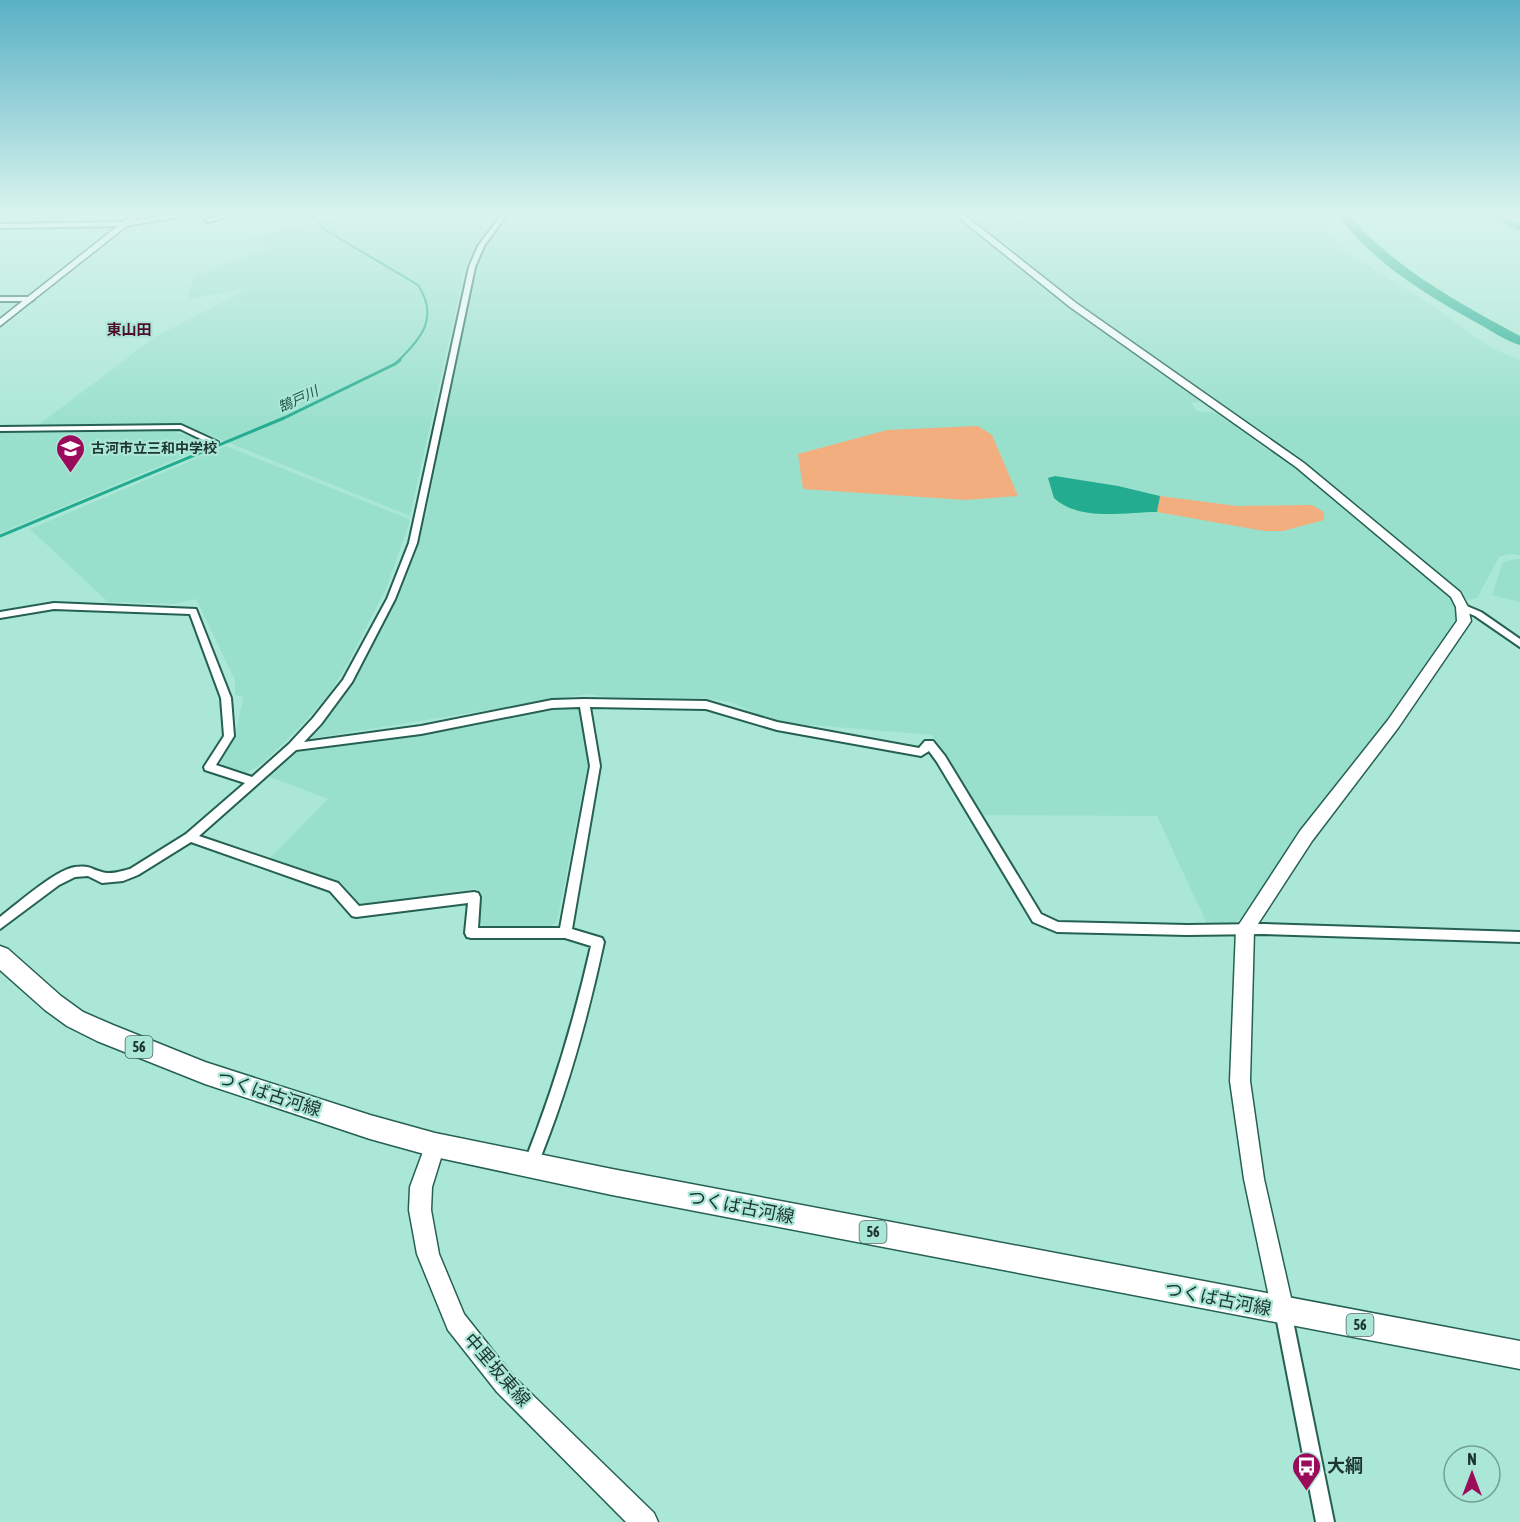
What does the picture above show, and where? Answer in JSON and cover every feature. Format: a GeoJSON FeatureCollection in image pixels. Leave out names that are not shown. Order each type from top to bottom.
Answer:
{"type":"FeatureCollection","features":[{"type":"Feature","properties":{"kind":"main road","name":"つくば古河線"},"geometry":{"type":"LineString","coordinates":[[0,956],[52,1003],[105,1034],[205,1074],[370,1127],[435,1145],[529,1167],[1520,1355]]}},
{"type":"Feature","properties":{"kind":"street"},"geometry":{"type":"LineString","coordinates":[[0,323],[50,284]]}},
{"type":"Feature","properties":{"kind":"street"},"geometry":{"type":"LineString","coordinates":[[0,924],[55,882],[73,872],[89,871],[102,878],[123,876],[134,872],[190,837],[293,747],[317,721],[347,682],[403,570],[419,518],[468,284]]}},
{"type":"Feature","properties":{"kind":"street"},"geometry":{"type":"LineString","coordinates":[[1047,284],[1300,465],[1456,595],[1462,607],[1464,621],[1393,723],[1306,836],[1245,929],[1240,1081],[1254,1179],[1325,1522]]}},
{"type":"Feature","properties":{"kind":"street"},"geometry":{"type":"LineString","coordinates":[[0,299],[31,299]]}},
{"type":"Feature","properties":{"kind":"street"},"geometry":{"type":"LineString","coordinates":[[0,429],[181,427],[214,442]]}},
{"type":"Feature","properties":{"kind":"street"},"geometry":{"type":"LineString","coordinates":[[0,615],[54,606],[193,611],[226,698],[229,736],[209,766],[254,782]]}},
{"type":"Feature","properties":{"kind":"street"},"geometry":{"type":"LineString","coordinates":[[1462,607],[1478,614],[1520,644]]}},
{"type":"Feature","properties":{"kind":"street"},"geometry":{"type":"LineString","coordinates":[[565,933],[595,766],[584,703]]}},
{"type":"Feature","properties":{"kind":"street"},"geometry":{"type":"LineString","coordinates":[[293,747],[422,730],[552,704],[706,705],[777,726],[921,752],[929,744],[941,759],[1037,918],[1057,927],[1245,929],[1520,937]]}},
{"type":"Feature","properties":{"kind":"street"},"geometry":{"type":"LineString","coordinates":[[190,837],[334,887],[356,912],[474,897],[471,933],[565,933],[598,942],[575,1038],[541,1139],[529,1167]]}},
{"type":"Feature","properties":{"kind":"street","name":"中里坂東線"},"geometry":{"type":"LineString","coordinates":[[435,1145],[421,1186],[420,1210],[428,1254],[456,1322],[505,1384],[645,1522]]}},
{"type":"Feature","properties":{"kind":"shaded area"},"geometry":{"type":"Polygon","coordinates":[[[192,284],[461,284],[410,516],[182,424],[37,426],[155,337],[242,292],[240,290],[187,299],[192,284]]]}},
{"type":"Feature","properties":{"kind":"shaded area"},"geometry":{"type":"Polygon","coordinates":[[[471,284],[1039,284],[1200,398],[1199,402],[1191,403],[1197,411],[1222,413],[1305,473],[1446,590],[1456,603],[1459,613],[1457,628],[1286,853],[1250,904],[1244,917],[1230,925],[1208,926],[1157,816],[982,815],[932,735],[799,724],[767,719],[731,702],[700,698],[606,697],[588,694],[308,739],[335,709],[357,677],[404,580],[426,514],[471,284]]]}},
{"type":"Feature","properties":{"kind":"shaded area"},"geometry":{"type":"Polygon","coordinates":[[[1050,284],[1398,284],[1433,306],[1491,348],[1520,360],[1520,555],[1509,554],[1499,557],[1477,598],[1468,600],[1322,476],[1050,284]]]}},
{"type":"Feature","properties":{"kind":"shaded area"},"geometry":{"type":"Polygon","coordinates":[[[978,426],[992,435],[1018,496],[965,500],[803,489],[798,454],[887,430],[978,426]]]}},
{"type":"Feature","properties":{"kind":"shaded area","name":"古河市立三和中学校"},"geometry":{"type":"Polygon","coordinates":[[[164,430],[210,445],[0,533],[0,431],[164,430]]]}},
{"type":"Feature","properties":{"kind":"shaded area"},"geometry":{"type":"Polygon","coordinates":[[[226,446],[409,519],[386,589],[330,693],[302,725],[263,763],[245,774],[222,765],[221,762],[235,737],[243,697],[235,695],[235,680],[196,599],[174,604],[108,602],[30,529],[226,446]]]}},
{"type":"Feature","properties":{"kind":"shaded area"},"geometry":{"type":"Polygon","coordinates":[[[1055,476],[1118,486],[1160,496],[1157,512],[1103,514],[1077,510],[1054,498],[1048,478],[1055,476]]]}},
{"type":"Feature","properties":{"kind":"shaded area"},"geometry":{"type":"Polygon","coordinates":[[[1160,496],[1237,506],[1312,505],[1324,512],[1324,520],[1283,531],[1264,531],[1157,512],[1160,496]]]}},
{"type":"Feature","properties":{"kind":"shaded area"},"geometry":{"type":"Polygon","coordinates":[[[1520,559],[1520,602],[1492,595],[1503,562],[1520,559]]]}},
{"type":"Feature","properties":{"kind":"shaded area"},"geometry":{"type":"Polygon","coordinates":[[[571,706],[579,709],[588,764],[557,922],[550,927],[485,927],[479,922],[481,891],[475,889],[363,904],[357,901],[340,881],[269,859],[328,799],[267,776],[295,751],[430,732],[571,706]]]}},
{"type":"Feature","properties":{"kind":"waterway","name":"鵠戸川"},"geometry":{"type":"LineString","coordinates":[[398,361],[414,344],[425,326],[427,307],[416,284]]}},
{"type":"Feature","properties":{"kind":"waterway"},"geometry":{"type":"LineString","coordinates":[[1420,284],[1520,341]]}},
{"type":"Feature","properties":{"kind":"waterway","name":"鵠戸川"},"geometry":{"type":"LineString","coordinates":[[0,536],[284,418],[400,360]]}},
{"type":"Feature","properties":{"kind":"place","name":"古河市立三和中学校"},"geometry":{"type":"Point","coordinates":[70,474]}},
{"type":"Feature","properties":{"kind":"place","name":"大綱"},"geometry":{"type":"Point","coordinates":[1306,1492]}},
{"type":"Feature","properties":{"kind":"district","name":"東山田"},"geometry":{"type":"Point","coordinates":[129,330]}}]}
